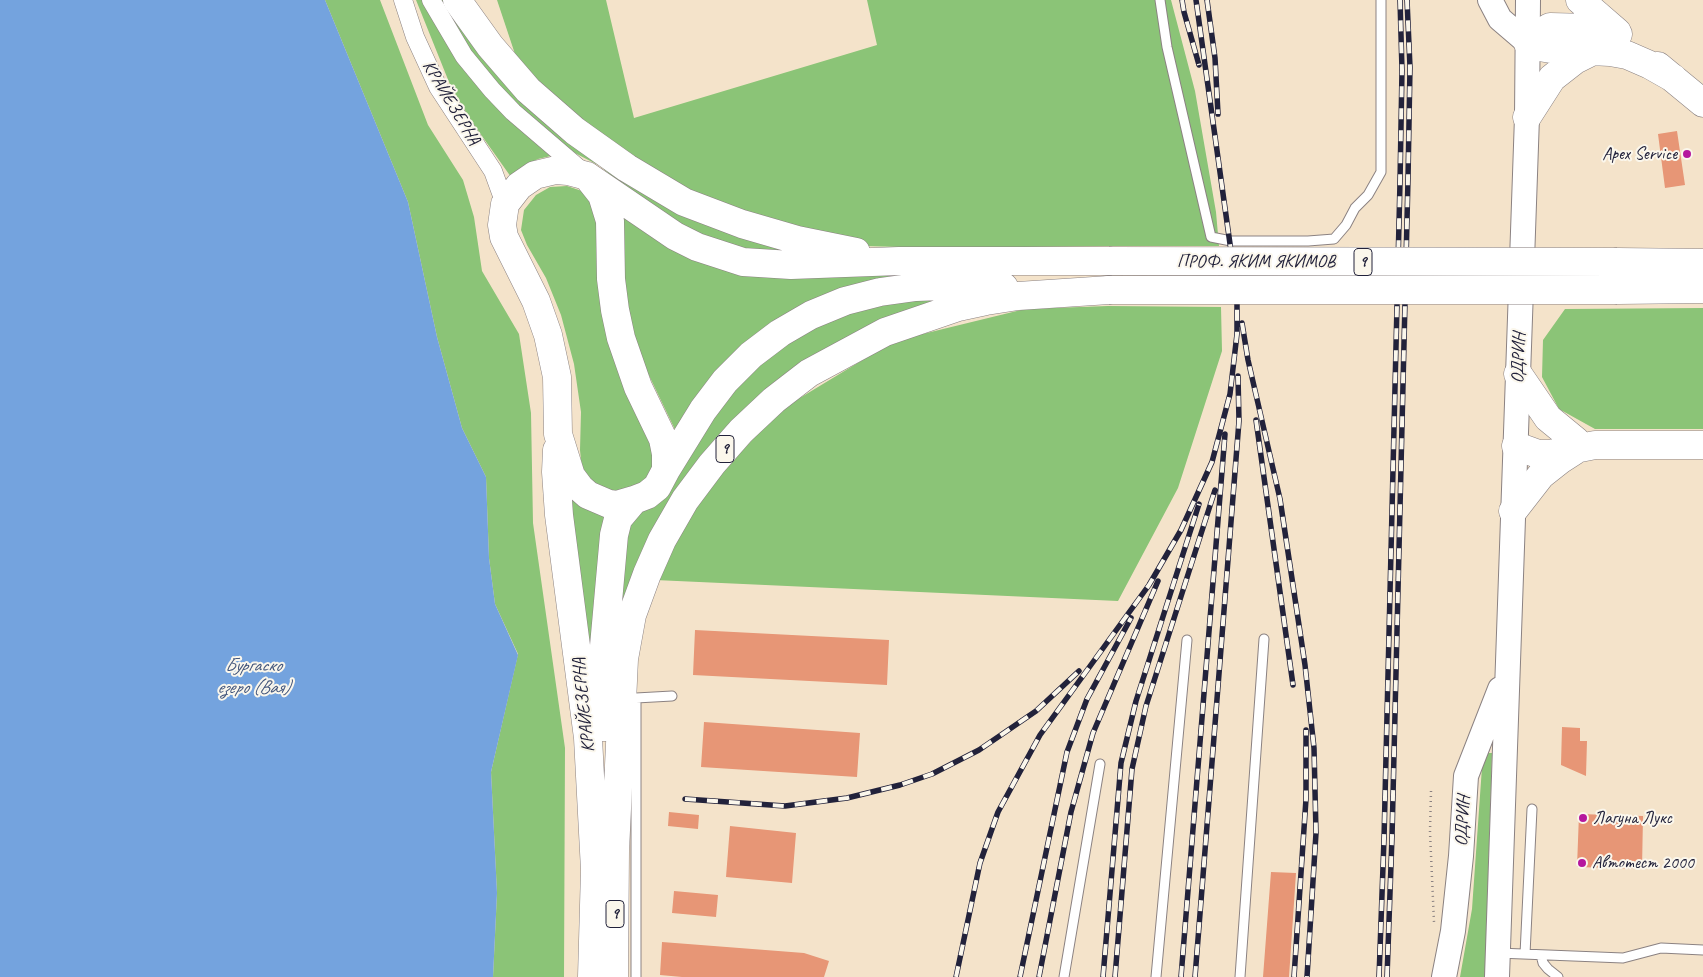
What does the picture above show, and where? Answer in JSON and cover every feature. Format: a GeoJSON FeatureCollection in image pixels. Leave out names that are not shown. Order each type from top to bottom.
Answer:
{"type":"FeatureCollection","features":[{"type":"Feature","properties":{"kind":"highway"},"geometry":{"type":"LineString","coordinates":[[457,0],[490,46],[528,90],[575,132],[627,168],[684,202],[742,224],[797,240],[899,261]]}},
{"type":"Feature","properties":{"kind":"highway"},"geometry":{"type":"LineString","coordinates":[[1580,0],[1618,34],[1703,103]]}},
{"type":"Feature","properties":{"kind":"highway"},"geometry":{"type":"LineString","coordinates":[[1618,34],[1590,28],[1550,27],[1528,43],[1551,49],[1627,55],[1673,78]]}},
{"type":"Feature","properties":{"kind":"highway"},"geometry":{"type":"LineString","coordinates":[[1527,117],[1552,78],[1575,60],[1593,51]]}},
{"type":"Feature","properties":{"kind":"highway","name":"9"},"geometry":{"type":"LineString","coordinates":[[558,434],[557,377],[550,342],[536,301],[504,237],[502,225],[505,204],[512,193],[526,180],[545,172],[568,171],[587,176],[675,236],[697,247],[743,262],[791,265],[899,261]]}},
{"type":"Feature","properties":{"kind":"highway"},"geometry":{"type":"LineString","coordinates":[[587,176],[602,195],[606,206],[610,222],[611,279],[619,329],[629,365],[663,439],[666,454],[666,470]]}},
{"type":"Feature","properties":{"kind":"highway"},"geometry":{"type":"LineString","coordinates":[[1655,262],[1703,253]]}},
{"type":"Feature","properties":{"kind":"highway","name":"ПРОФ. ЯКИМ ЯКИМОВ"},"geometry":{"type":"LineString","coordinates":[[899,261],[1703,263]]}},
{"type":"Feature","properties":{"kind":"highway"},"geometry":{"type":"LineString","coordinates":[[558,434],[571,476],[580,488],[598,500],[618,505],[647,495],[656,487],[703,410],[725,381],[751,355],[780,333],[811,315],[836,304],[880,292],[916,287],[967,285],[1108,290]]}},
{"type":"Feature","properties":{"kind":"highway","name":"ПРОФ. ЯКИМ ЯКИМОВ"},"geometry":{"type":"LineString","coordinates":[[1108,290],[1703,289]]}},
{"type":"Feature","properties":{"kind":"highway","name":"9"},"geometry":{"type":"LineString","coordinates":[[614,977],[615,851],[624,659],[632,615],[662,540],[685,500],[723,451],[774,400],[809,373],[885,332],[958,307],[986,301],[1018,296],[1108,290]]}},
{"type":"Feature","properties":{"kind":"highway"},"geometry":{"type":"LineString","coordinates":[[1518,374],[1548,418],[1560,430],[1584,445]]}},
{"type":"Feature","properties":{"kind":"highway","name":"КРАЙЕЗЕРНА"},"geometry":{"type":"LineString","coordinates":[[558,434],[556,472],[558,507],[585,704],[592,788],[595,870],[592,977]]}},
{"type":"Feature","properties":{"kind":"highway"},"geometry":{"type":"LineString","coordinates":[[1516,446],[1541,438],[1555,438],[1584,445],[1703,444]]}},
{"type":"Feature","properties":{"kind":"highway"},"geometry":{"type":"LineString","coordinates":[[1513,511],[1541,475],[1584,445]]}},
{"type":"Feature","properties":{"kind":"highway"},"geometry":{"type":"LineString","coordinates":[[615,851],[603,708],[602,668],[615,526],[618,518],[634,500]]}},
{"type":"Feature","properties":{"kind":"main road"},"geometry":{"type":"LineString","coordinates":[[1490,0],[1500,19],[1528,43]]}},
{"type":"Feature","properties":{"kind":"main road","name":"ОДРИН"},"geometry":{"type":"LineString","coordinates":[[1497,977],[1527,117],[1528,0]]}},
{"type":"Feature","properties":{"kind":"main road","name":"ОДРИН"},"geometry":{"type":"LineString","coordinates":[[1444,977],[1452,931],[1461,856],[1466,776],[1507,672]]}},
{"type":"Feature","properties":{"kind":"street","name":"КРАЙЕЗЕРНА"},"geometry":{"type":"LineString","coordinates":[[402,0],[415,37],[438,87],[493,171],[505,204]]}},
{"type":"Feature","properties":{"kind":"street"},"geometry":{"type":"LineString","coordinates":[[431,0],[464,56],[492,90],[513,112],[587,176]]}},
{"type":"Feature","properties":{"kind":"lane"},"geometry":{"type":"LineString","coordinates":[[1160,0],[1167,47],[1210,238],[1231,241],[1308,241],[1334,239],[1346,225],[1355,208],[1368,195],[1381,172],[1381,0]]}},
{"type":"Feature","properties":{"kind":"lane"},"geometry":{"type":"LineString","coordinates":[[480,18],[490,46]]}},
{"type":"Feature","properties":{"kind":"lane"},"geometry":{"type":"LineString","coordinates":[[1240,977],[1264,639]]}},
{"type":"Feature","properties":{"kind":"lane"},"geometry":{"type":"LineString","coordinates":[[1156,977],[1188,640]]}},
{"type":"Feature","properties":{"kind":"lane"},"geometry":{"type":"LineString","coordinates":[[636,977],[636,698],[672,696]]}},
{"type":"Feature","properties":{"kind":"lane"},"geometry":{"type":"LineString","coordinates":[[1064,977],[1100,764]]}},
{"type":"Feature","properties":{"kind":"lane"},"geometry":{"type":"LineString","coordinates":[[1525,954],[1532,809]]}},
{"type":"Feature","properties":{"kind":"lane"},"geometry":{"type":"LineString","coordinates":[[1498,953],[1623,958],[1661,948],[1703,950]]}},
{"type":"Feature","properties":{"kind":"lane"},"geometry":{"type":"LineString","coordinates":[[1541,955],[1543,963],[1558,977]]}},
{"type":"Feature","properties":{"kind":"path"},"geometry":{"type":"LineString","coordinates":[[1430,791],[1434,923]]}},
{"type":"Feature","properties":{"kind":"green space"},"geometry":{"type":"Polygon","coordinates":[[[325,0],[380,0],[428,125],[463,180],[474,217],[482,271],[519,334],[531,413],[533,523],[565,748],[564,977],[493,977],[497,893],[491,772],[518,654],[495,604],[489,558],[486,477],[462,428],[437,337],[408,202],[325,0]]]}},
{"type":"Feature","properties":{"kind":"green space"},"geometry":{"type":"Polygon","coordinates":[[[416,0],[423,0],[555,155],[538,159],[522,167],[511,177],[472,122],[451,87],[416,0]]]}},
{"type":"Feature","properties":{"kind":"green space"},"geometry":{"type":"Polygon","coordinates":[[[438,0],[452,0],[548,116],[804,258],[708,243],[631,193],[600,166],[569,150],[525,113],[496,83],[471,52],[438,0]]]}},
{"type":"Feature","properties":{"kind":"green space"},"geometry":{"type":"Polygon","coordinates":[[[497,0],[606,0],[634,118],[877,45],[867,0],[1171,0],[1195,91],[1216,212],[1219,246],[939,248],[863,246],[771,224],[679,187],[588,129],[517,60],[497,0]]]}},
{"type":"Feature","properties":{"kind":"green space"},"geometry":{"type":"Polygon","coordinates":[[[567,186],[582,191],[593,199],[658,446],[649,479],[637,489],[605,492],[593,484],[582,470],[580,450],[581,412],[574,364],[561,315],[546,278],[527,245],[521,230],[524,210],[536,195],[550,187],[567,186]]]}},
{"type":"Feature","properties":{"kind":"green space"},"geometry":{"type":"Polygon","coordinates":[[[619,204],[653,229],[853,275],[956,276],[789,316],[679,438],[643,363],[632,332],[624,288],[619,204]]]}},
{"type":"Feature","properties":{"kind":"green space"},"geometry":{"type":"Polygon","coordinates":[[[946,295],[906,317],[705,462],[617,658],[623,526],[726,388],[826,314],[946,295]]]}},
{"type":"Feature","properties":{"kind":"green space"},"geometry":{"type":"Polygon","coordinates":[[[1108,306],[1221,307],[1222,351],[1178,488],[1118,601],[655,580],[704,492],[780,410],[894,341],[1025,309],[1108,306]]]}},
{"type":"Feature","properties":{"kind":"green space"},"geometry":{"type":"Polygon","coordinates":[[[1703,308],[1703,429],[1595,429],[1559,409],[1542,377],[1543,340],[1565,309],[1703,308]]]}},
{"type":"Feature","properties":{"kind":"green space"},"geometry":{"type":"Polygon","coordinates":[[[576,496],[614,513],[596,701],[567,501],[576,496]]]}},
{"type":"Feature","properties":{"kind":"green space"},"geometry":{"type":"Polygon","coordinates":[[[1483,753],[1492,753],[1485,977],[1460,977],[1472,909],[1483,753]]]}},
{"type":"Feature","properties":{"kind":"water","name":"Бургаско езеро (Вая)"},"geometry":{"type":"Polygon","coordinates":[[[0,0],[325,0],[408,202],[437,337],[462,428],[486,477],[489,558],[495,604],[518,655],[491,772],[497,893],[493,977],[0,977],[0,0]]]}},
{"type":"Feature","properties":{"kind":"building"},"geometry":{"type":"Polygon","coordinates":[[[1677,131],[1685,185],[1665,188],[1658,134],[1677,131]]]}},
{"type":"Feature","properties":{"kind":"building"},"geometry":{"type":"Polygon","coordinates":[[[695,630],[889,640],[887,685],[693,675],[695,630]]]}},
{"type":"Feature","properties":{"kind":"building"},"geometry":{"type":"Polygon","coordinates":[[[704,722],[860,733],[857,777],[701,767],[704,722]]]}},
{"type":"Feature","properties":{"kind":"building"},"geometry":{"type":"Polygon","coordinates":[[[1562,727],[1580,728],[1580,741],[1587,741],[1586,776],[1561,765],[1562,727]]]}},
{"type":"Feature","properties":{"kind":"building"},"geometry":{"type":"Polygon","coordinates":[[[669,812],[699,815],[698,829],[668,826],[669,812]]]}},
{"type":"Feature","properties":{"kind":"building"},"geometry":{"type":"Polygon","coordinates":[[[1579,814],[1643,816],[1642,869],[1577,867],[1579,814]]]}},
{"type":"Feature","properties":{"kind":"building"},"geometry":{"type":"Polygon","coordinates":[[[730,826],[796,833],[792,883],[726,877],[730,826]]]}},
{"type":"Feature","properties":{"kind":"building"},"geometry":{"type":"Polygon","coordinates":[[[1271,872],[1296,873],[1289,977],[1263,977],[1271,872]]]}},
{"type":"Feature","properties":{"kind":"building"},"geometry":{"type":"Polygon","coordinates":[[[674,891],[718,895],[716,917],[672,913],[674,891]]]}},
{"type":"Feature","properties":{"kind":"building"},"geometry":{"type":"Polygon","coordinates":[[[662,942],[804,953],[829,961],[824,977],[682,977],[660,975],[662,942]]]}},
{"type":"Feature","properties":{"kind":"railway"},"geometry":{"type":"LineString","coordinates":[[1182,0],[1199,65]]}},
{"type":"Feature","properties":{"kind":"railway"},"geometry":{"type":"LineString","coordinates":[[956,977],[980,863],[998,812],[1040,735],[1149,585],[1181,530],[1212,462],[1230,394],[1237,334],[1237,294],[1196,0]]}},
{"type":"Feature","properties":{"kind":"railway"},"geometry":{"type":"LineString","coordinates":[[1207,0],[1215,58],[1218,114]]}},
{"type":"Feature","properties":{"kind":"railway"},"geometry":{"type":"LineString","coordinates":[[1379,977],[1400,182],[1402,70],[1400,0]]}},
{"type":"Feature","properties":{"kind":"railway"},"geometry":{"type":"LineString","coordinates":[[1387,977],[1408,179],[1410,67],[1407,0]]}},
{"type":"Feature","properties":{"kind":"railway"},"geometry":{"type":"LineString","coordinates":[[1242,323],[1248,360],[1280,499],[1305,665],[1314,748],[1316,833],[1307,977]]}},
{"type":"Feature","properties":{"kind":"railway"},"geometry":{"type":"LineString","coordinates":[[1195,977],[1239,421],[1238,376]]}},
{"type":"Feature","properties":{"kind":"railway"},"geometry":{"type":"LineString","coordinates":[[1256,420],[1293,685]]}},
{"type":"Feature","properties":{"kind":"railway"},"geometry":{"type":"LineString","coordinates":[[1181,977],[1225,434]]}},
{"type":"Feature","properties":{"kind":"railway"},"geometry":{"type":"LineString","coordinates":[[1115,977],[1132,769],[1146,706],[1215,490]]}},
{"type":"Feature","properties":{"kind":"railway"},"geometry":{"type":"LineString","coordinates":[[1103,977],[1121,763],[1136,701],[1199,504]]}},
{"type":"Feature","properties":{"kind":"railway"},"geometry":{"type":"LineString","coordinates":[[1039,977],[1071,812],[1093,733],[1158,581]]}},
{"type":"Feature","properties":{"kind":"railway"},"geometry":{"type":"LineString","coordinates":[[1020,977],[1067,752],[1087,699],[1131,618]]}},
{"type":"Feature","properties":{"kind":"railway"},"geometry":{"type":"LineString","coordinates":[[685,799],[785,806],[847,798],[900,785],[932,774],[979,750],[1036,711],[1079,671]]}},
{"type":"Feature","properties":{"kind":"railway"},"geometry":{"type":"LineString","coordinates":[[1294,977],[1306,799],[1306,730]]}},
{"type":"Feature","properties":{"kind":"place","name":"Apex Service"},"geometry":{"type":"Point","coordinates":[1687,154]}},
{"type":"Feature","properties":{"kind":"place","name":"Лагуна Лукс"},"geometry":{"type":"Point","coordinates":[1583,818]}},
{"type":"Feature","properties":{"kind":"place","name":"Автотест 2000"},"geometry":{"type":"Point","coordinates":[1582,863]}}]}
